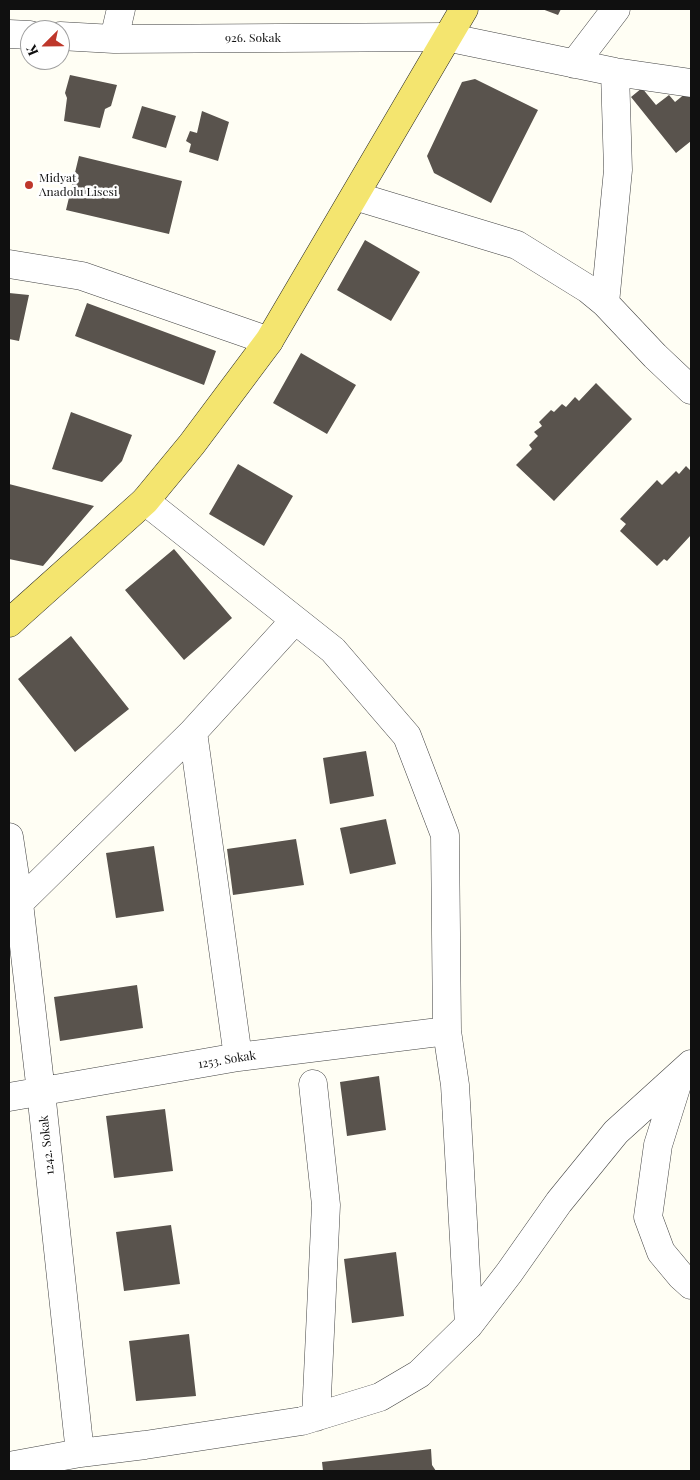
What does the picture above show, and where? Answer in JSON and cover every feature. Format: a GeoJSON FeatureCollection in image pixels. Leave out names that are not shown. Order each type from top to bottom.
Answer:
{"type":"FeatureCollection","features":[{"type":"Feature","properties":{"kind":"main road"},"geometry":{"type":"LineString","coordinates":[[9,623],[145,501],[192,444],[269,341],[464,9]]}},
{"type":"Feature","properties":{"kind":"street"},"geometry":{"type":"LineString","coordinates":[[114,39],[121,9]]}},
{"type":"Feature","properties":{"kind":"street"},"geometry":{"type":"LineString","coordinates":[[574,64],[616,9]]}},
{"type":"Feature","properties":{"kind":"street","name":"926. Sokak"},"geometry":{"type":"LineString","coordinates":[[70,37],[114,39],[446,37],[615,72],[691,83]]}},
{"type":"Feature","properties":{"kind":"street"},"geometry":{"type":"LineString","coordinates":[[605,303],[618,170],[615,72]]}},
{"type":"Feature","properties":{"kind":"street"},"geometry":{"type":"LineString","coordinates":[[355,196],[517,245],[588,289],[605,303],[655,356],[691,390]]}},
{"type":"Feature","properties":{"kind":"street"},"geometry":{"type":"LineString","coordinates":[[9,264],[82,276],[269,341]]}},
{"type":"Feature","properties":{"kind":"street"},"geometry":{"type":"LineString","coordinates":[[145,501],[333,650],[407,736],[445,835],[447,1031],[455,1084],[470,1325]]}},
{"type":"Feature","properties":{"kind":"street"},"geometry":{"type":"LineString","coordinates":[[19,903],[193,732],[295,620]]}},
{"type":"Feature","properties":{"kind":"street"},"geometry":{"type":"LineString","coordinates":[[193,732],[238,1057]]}},
{"type":"Feature","properties":{"kind":"street","name":"1242. Sokak"},"geometry":{"type":"LineString","coordinates":[[9,837],[19,903],[41,1092],[80,1453]]}},
{"type":"Feature","properties":{"kind":"street","name":"1253. Sokak"},"geometry":{"type":"LineString","coordinates":[[9,1097],[238,1057],[447,1031]]}},
{"type":"Feature","properties":{"kind":"street"},"geometry":{"type":"LineString","coordinates":[[9,1466],[80,1453],[302,1421],[380,1397],[419,1374],[470,1325],[558,1202],[616,1132],[686,1068]]}},
{"type":"Feature","properties":{"kind":"street"},"geometry":{"type":"LineString","coordinates":[[686,1068],[658,1145],[648,1217],[661,1252],[691,1285]]}},
{"type":"Feature","properties":{"kind":"street"},"geometry":{"type":"LineString","coordinates":[[313,1084],[326,1205],[316,1416]]}},
{"type":"Feature","properties":{"kind":"building"},"geometry":{"type":"Polygon","coordinates":[[[542,9],[561,9],[558,15],[542,9]]]}},
{"type":"Feature","properties":{"kind":"building"},"geometry":{"type":"Polygon","coordinates":[[[70,75],[117,85],[111,106],[105,109],[100,128],[64,121],[67,98],[65,93],[70,75]]]}},
{"type":"Feature","properties":{"kind":"building"},"geometry":{"type":"Polygon","coordinates":[[[475,79],[538,110],[491,203],[434,173],[427,156],[462,82],[475,79]]]}},
{"type":"Feature","properties":{"kind":"building"},"geometry":{"type":"Polygon","coordinates":[[[642,88],[656,105],[669,95],[675,102],[691,89],[691,141],[676,153],[631,97],[642,88]]]}},
{"type":"Feature","properties":{"kind":"building"},"geometry":{"type":"Polygon","coordinates":[[[142,106],[176,116],[166,148],[132,138],[142,106]]]}},
{"type":"Feature","properties":{"kind":"building"},"geometry":{"type":"Polygon","coordinates":[[[202,111],[229,122],[218,161],[189,152],[191,144],[186,141],[190,131],[197,133],[202,111]]]}},
{"type":"Feature","properties":{"kind":"building"},"geometry":{"type":"Polygon","coordinates":[[[79,156],[182,181],[169,234],[66,210],[79,156]]]}},
{"type":"Feature","properties":{"kind":"building"},"geometry":{"type":"Polygon","coordinates":[[[365,240],[420,272],[391,321],[337,290],[365,240]]]}},
{"type":"Feature","properties":{"kind":"building"},"geometry":{"type":"Polygon","coordinates":[[[9,293],[29,295],[19,341],[9,339],[9,293]]]}},
{"type":"Feature","properties":{"kind":"building"},"geometry":{"type":"Polygon","coordinates":[[[87,303],[216,351],[204,385],[75,336],[87,303]]]}},
{"type":"Feature","properties":{"kind":"building"},"geometry":{"type":"Polygon","coordinates":[[[301,353],[356,385],[327,434],[273,403],[301,353]]]}},
{"type":"Feature","properties":{"kind":"building"},"geometry":{"type":"Polygon","coordinates":[[[596,383],[632,419],[554,501],[516,465],[532,449],[529,445],[538,436],[534,432],[542,426],[539,422],[551,410],[554,412],[562,404],[566,407],[575,397],[579,401],[596,383]]]}},
{"type":"Feature","properties":{"kind":"building"},"geometry":{"type":"Polygon","coordinates":[[[71,412],[132,435],[122,461],[102,482],[52,469],[71,412]]]}},
{"type":"Feature","properties":{"kind":"building"},"geometry":{"type":"Polygon","coordinates":[[[238,464],[293,496],[264,546],[209,514],[238,464]]]}},
{"type":"Feature","properties":{"kind":"building"},"geometry":{"type":"Polygon","coordinates":[[[686,466],[691,471],[691,535],[667,561],[664,559],[657,566],[620,531],[626,524],[620,519],[657,480],[662,485],[676,471],[679,474],[686,466]]]}},
{"type":"Feature","properties":{"kind":"building"},"geometry":{"type":"Polygon","coordinates":[[[9,484],[94,506],[43,566],[9,559],[9,484]]]}},
{"type":"Feature","properties":{"kind":"building"},"geometry":{"type":"Polygon","coordinates":[[[174,549],[232,618],[184,660],[125,590],[174,549]]]}},
{"type":"Feature","properties":{"kind":"building"},"geometry":{"type":"Polygon","coordinates":[[[71,636],[129,709],[75,752],[18,679],[71,636]]]}},
{"type":"Feature","properties":{"kind":"building"},"geometry":{"type":"Polygon","coordinates":[[[366,751],[374,796],[330,804],[323,758],[366,751]]]}},
{"type":"Feature","properties":{"kind":"building"},"geometry":{"type":"Polygon","coordinates":[[[386,819],[396,864],[350,874],[340,828],[386,819]]]}},
{"type":"Feature","properties":{"kind":"building"},"geometry":{"type":"Polygon","coordinates":[[[296,839],[304,885],[233,895],[227,849],[296,839]]]}},
{"type":"Feature","properties":{"kind":"building"},"geometry":{"type":"Polygon","coordinates":[[[154,846],[164,911],[116,918],[106,853],[154,846]]]}},
{"type":"Feature","properties":{"kind":"building"},"geometry":{"type":"Polygon","coordinates":[[[137,985],[143,1028],[60,1041],[54,997],[137,985]]]}},
{"type":"Feature","properties":{"kind":"building"},"geometry":{"type":"Polygon","coordinates":[[[379,1076],[386,1130],[347,1136],[340,1082],[379,1076]]]}},
{"type":"Feature","properties":{"kind":"building"},"geometry":{"type":"Polygon","coordinates":[[[165,1109],[173,1171],[114,1178],[106,1116],[165,1109]]]}},
{"type":"Feature","properties":{"kind":"building"},"geometry":{"type":"Polygon","coordinates":[[[171,1225],[180,1284],[124,1291],[116,1232],[171,1225]]]}},
{"type":"Feature","properties":{"kind":"building"},"geometry":{"type":"Polygon","coordinates":[[[396,1252],[404,1316],[352,1323],[344,1259],[396,1252]]]}},
{"type":"Feature","properties":{"kind":"building"},"geometry":{"type":"Polygon","coordinates":[[[189,1334],[196,1396],[136,1401],[129,1341],[189,1334]]]}},
{"type":"Feature","properties":{"kind":"building"},"geometry":{"type":"Polygon","coordinates":[[[431,1449],[432,1465],[436,1471],[323,1471],[322,1462],[431,1449]]]}},
{"type":"Feature","properties":{"kind":"place","name":"Midyat Anadolu Lisesi"},"geometry":{"type":"Point","coordinates":[29,185]}}]}
